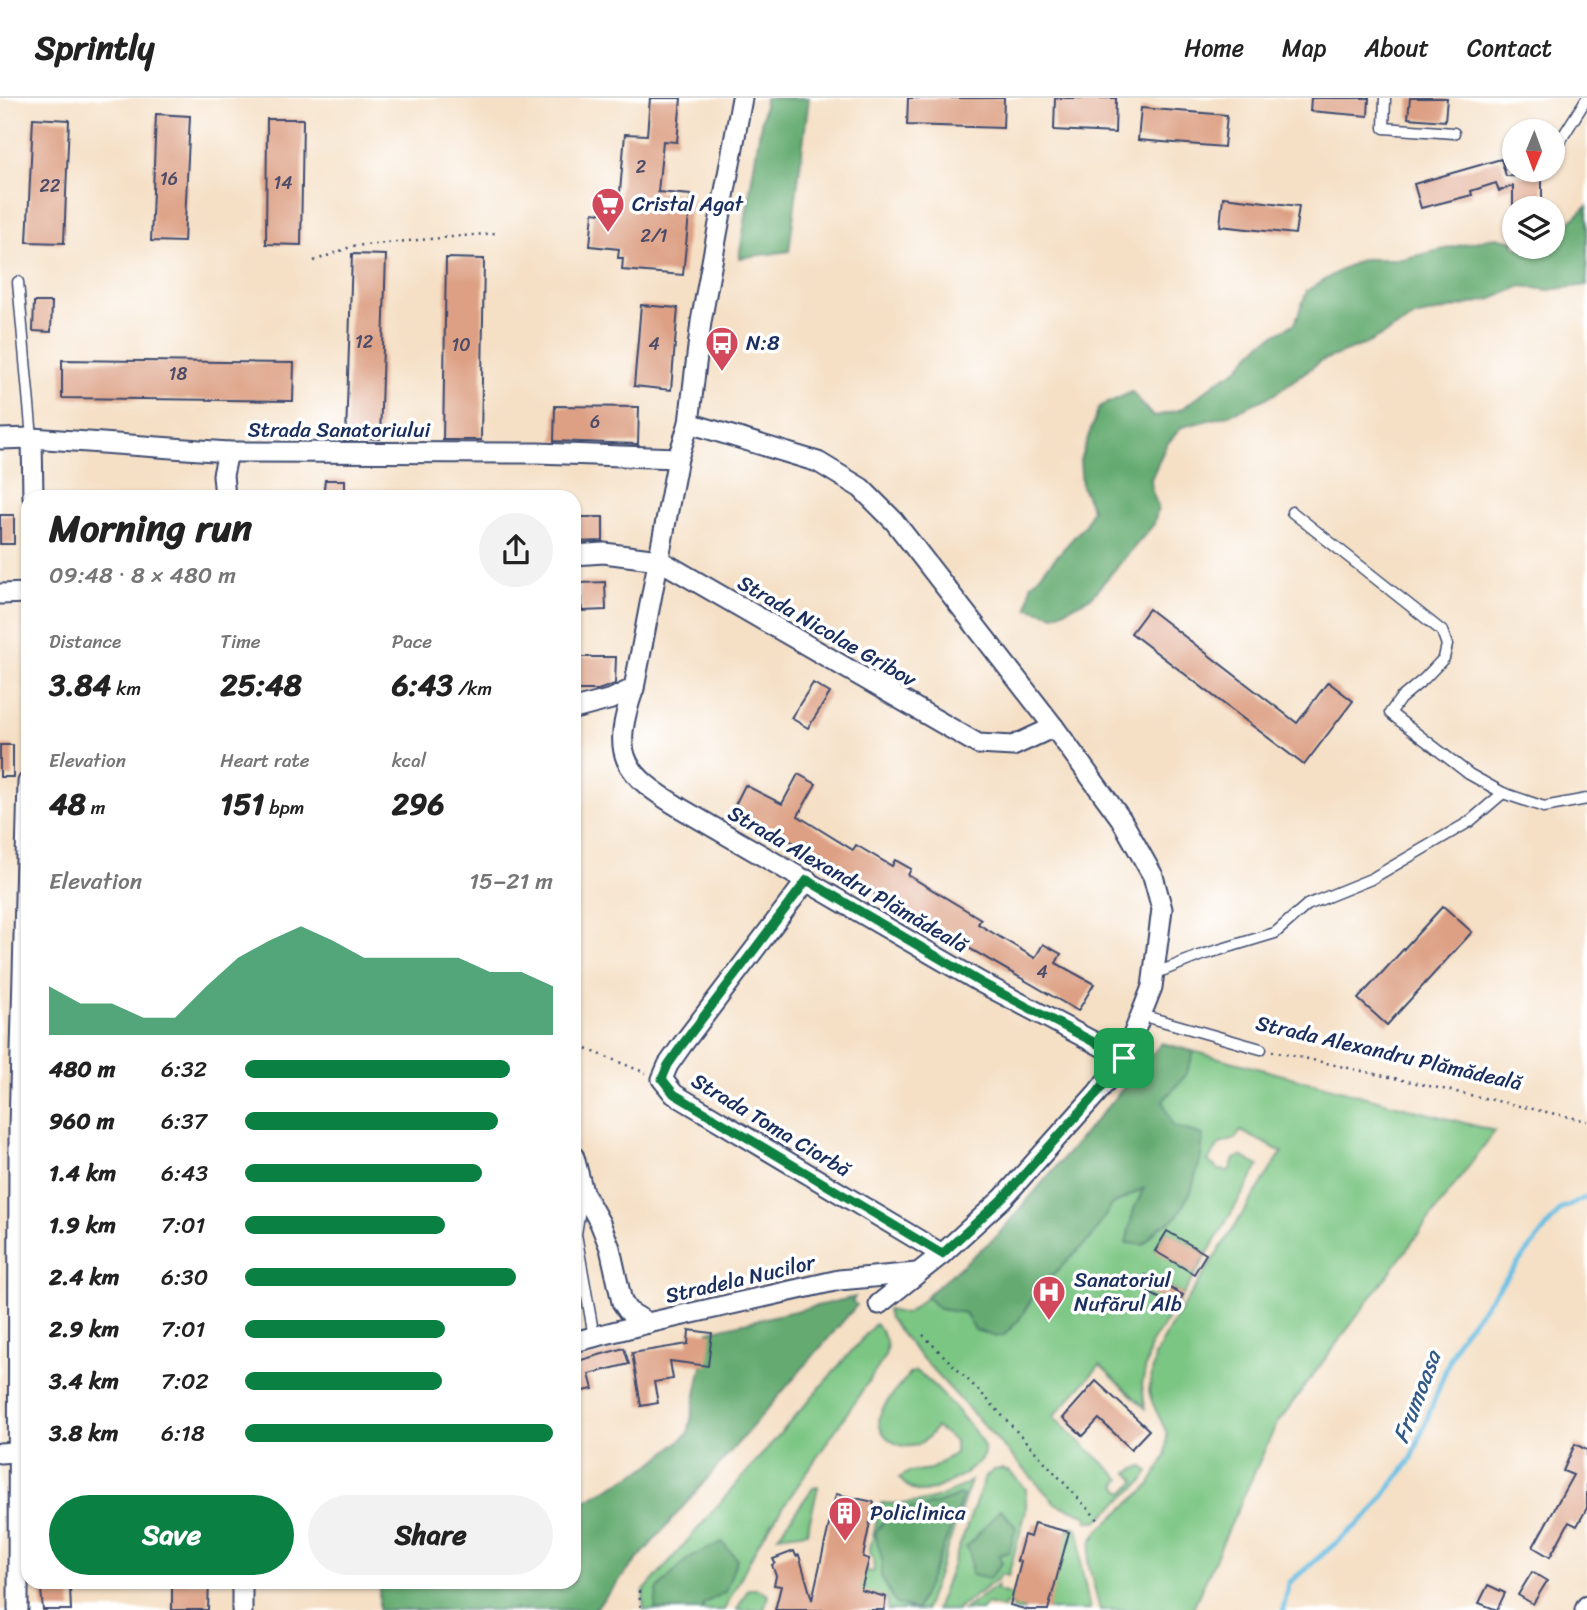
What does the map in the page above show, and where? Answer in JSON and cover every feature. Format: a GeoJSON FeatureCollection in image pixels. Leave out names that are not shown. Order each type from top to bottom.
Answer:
{"type":"FeatureCollection","features":[{"type":"Feature","properties":{"kind":"street","name":"Strada Alexandru Plămădeală"},"geometry":{"type":"LineString","coordinates":[[742,98],[701,322],[689,423],[678,458],[634,688],[625,713],[621,742],[628,765],[648,788],[980,982],[1124,1058]]}},
{"type":"Feature","properties":{"kind":"street"},"geometry":{"type":"LineString","coordinates":[[689,423],[817,462],[861,488],[894,521],[1054,727],[1121,819],[1153,876],[1161,909],[1152,988],[1124,1058],[1097,1093],[1003,1198],[942,1254],[879,1304]]}},
{"type":"Feature","properties":{"kind":"street"},"geometry":{"type":"LineString","coordinates":[[33,438],[33,490]]}},
{"type":"Feature","properties":{"kind":"street","name":"Strada Sanatoriului"},"geometry":{"type":"LineString","coordinates":[[0,439],[33,438],[228,452],[537,453],[678,458]]}},
{"type":"Feature","properties":{"kind":"street"},"geometry":{"type":"LineString","coordinates":[[224,490],[223,475],[228,452]]}},
{"type":"Feature","properties":{"kind":"street","name":"Strada Nicolae Gribov"},"geometry":{"type":"LineString","coordinates":[[581,555],[604,553],[659,560],[978,744],[1013,746],[1054,727]]}},
{"type":"Feature","properties":{"kind":"street"},"geometry":{"type":"LineString","coordinates":[[0,594],[21,593]]}},
{"type":"Feature","properties":{"kind":"street"},"geometry":{"type":"LineString","coordinates":[[581,707],[612,699],[634,688]]}},
{"type":"Feature","properties":{"kind":"street"},"geometry":{"type":"LineString","coordinates":[[662,1079],[682,1045],[807,880]]}},
{"type":"Feature","properties":{"kind":"street","name":"Strada Toma Ciorbă"},"geometry":{"type":"LineString","coordinates":[[662,1079],[674,1094],[942,1254]]}},
{"type":"Feature","properties":{"kind":"street"},"geometry":{"type":"LineString","coordinates":[[0,1136],[21,1130]]}},
{"type":"Feature","properties":{"kind":"street"},"geometry":{"type":"LineString","coordinates":[[581,1184],[610,1248],[622,1301],[628,1311],[648,1323]]}},
{"type":"Feature","properties":{"kind":"street"},"geometry":{"type":"LineString","coordinates":[[18,1610],[16,1452],[21,1250]]}},
{"type":"Feature","properties":{"kind":"street","name":"Stradela Nucilor"},"geometry":{"type":"LineString","coordinates":[[581,1340],[839,1280],[918,1273]]}},
{"type":"Feature","properties":{"kind":"street"},"geometry":{"type":"LineString","coordinates":[[242,1589],[242,1610]]}},
{"type":"Feature","properties":{"kind":"lane"},"geometry":{"type":"LineString","coordinates":[[1385,98],[1384,128],[1454,133]]}},
{"type":"Feature","properties":{"kind":"lane"},"geometry":{"type":"LineString","coordinates":[[1565,133],[1587,98]]}},
{"type":"Feature","properties":{"kind":"lane"},"geometry":{"type":"LineString","coordinates":[[18,282],[33,438]]}},
{"type":"Feature","properties":{"kind":"lane"},"geometry":{"type":"LineString","coordinates":[[1292,512],[1441,631],[1447,645],[1444,658],[1400,699],[1390,713],[1469,774],[1503,793],[1544,807],[1587,799]]}},
{"type":"Feature","properties":{"kind":"lane"},"geometry":{"type":"LineString","coordinates":[[1154,974],[1199,956],[1275,933],[1307,905],[1371,879],[1469,822],[1503,793]]}},
{"type":"Feature","properties":{"kind":"lane","name":"Strada Alexandru Plămădeală"},"geometry":{"type":"LineString","coordinates":[[1141,1015],[1261,1048]]}},
{"type":"Feature","properties":{"kind":"lane"},"geometry":{"type":"LineString","coordinates":[[581,1204],[583,1192]]}},
{"type":"Feature","properties":{"kind":"lane"},"geometry":{"type":"LineString","coordinates":[[581,1263],[594,1337]]}},
{"type":"Feature","properties":{"kind":"path"},"geometry":{"type":"LineString","coordinates":[[314,261],[354,246],[496,233]]}},
{"type":"Feature","properties":{"kind":"path","name":"Strada Toma Ciorbă"},"geometry":{"type":"LineString","coordinates":[[581,1047],[662,1079]]}},
{"type":"Feature","properties":{"kind":"path","name":"Strada Alexandru Plămădeală"},"geometry":{"type":"LineString","coordinates":[[1261,1048],[1587,1121]]}},
{"type":"Feature","properties":{"kind":"path"},"geometry":{"type":"LineString","coordinates":[[923,1335],[986,1398],[1101,1523]]}},
{"type":"Feature","properties":{"kind":"path"},"geometry":{"type":"LineString","coordinates":[[639,1591],[641,1610]]}},
{"type":"Feature","properties":{"kind":"green space"},"geometry":{"type":"Polygon","coordinates":[[[765,98],[809,98],[789,251],[739,258],[765,98]]]}},
{"type":"Feature","properties":{"kind":"green space"},"geometry":{"type":"Polygon","coordinates":[[[1587,206],[1587,285],[1548,290],[1522,286],[1492,299],[1415,317],[1368,343],[1321,361],[1273,395],[1228,415],[1182,427],[1166,445],[1151,479],[1158,507],[1154,524],[1091,597],[1055,615],[1028,608],[1031,585],[1085,525],[1092,509],[1082,487],[1080,460],[1099,407],[1132,392],[1153,417],[1182,409],[1216,382],[1235,371],[1261,343],[1295,323],[1307,291],[1363,259],[1402,259],[1496,237],[1502,238],[1502,259],[1565,259],[1565,227],[1587,206]]]}},
{"type":"Feature","properties":{"kind":"green space"},"geometry":{"type":"Polygon","coordinates":[[[1162,1043],[1495,1131],[1276,1425],[1192,1610],[1100,1610],[1088,1562],[1092,1541],[1099,1530],[1149,1486],[1166,1456],[1167,1433],[1149,1391],[1155,1356],[1175,1319],[1282,1152],[1241,1131],[1235,1139],[1220,1144],[1208,1161],[1219,1170],[1229,1171],[1234,1159],[1241,1156],[1259,1166],[1180,1300],[1182,1295],[1145,1275],[1139,1286],[1176,1306],[1151,1344],[1142,1384],[1145,1408],[1100,1365],[1053,1417],[1121,1479],[1116,1485],[1124,1493],[1136,1481],[1128,1473],[1142,1466],[1149,1472],[1143,1481],[1097,1521],[1087,1521],[1086,1515],[1056,1504],[911,1346],[889,1318],[887,1310],[906,1314],[998,1235],[1162,1043]],[[1167,1231],[1155,1250],[1194,1274],[1206,1254],[1167,1231]]]}},
{"type":"Feature","properties":{"kind":"green space"},"geometry":{"type":"Polygon","coordinates":[[[1162,1043],[1194,1052],[1186,1075],[1163,1101],[1173,1126],[1203,1135],[1201,1157],[1191,1191],[1176,1218],[1160,1227],[1143,1245],[1126,1243],[1134,1209],[1144,1188],[1112,1205],[1091,1238],[1037,1290],[1019,1320],[1004,1335],[996,1337],[975,1330],[965,1313],[939,1309],[926,1296],[998,1235],[1162,1043]]]}},
{"type":"Feature","properties":{"kind":"green space"},"geometry":{"type":"Polygon","coordinates":[[[855,1297],[852,1302],[857,1305],[594,1610],[379,1610],[379,1589],[581,1589],[581,1503],[649,1466],[688,1434],[709,1331],[855,1297]]]}},
{"type":"Feature","properties":{"kind":"green space"},"geometry":{"type":"Polygon","coordinates":[[[875,1324],[886,1341],[883,1360],[758,1544],[724,1610],[644,1610],[643,1592],[875,1324]]]}},
{"type":"Feature","properties":{"kind":"green space"},"geometry":{"type":"Polygon","coordinates":[[[916,1371],[962,1416],[978,1436],[984,1450],[981,1459],[957,1478],[921,1492],[909,1487],[899,1478],[909,1472],[931,1469],[955,1453],[955,1441],[936,1427],[923,1442],[903,1446],[885,1435],[879,1422],[882,1410],[889,1400],[909,1374],[916,1371]]]}},
{"type":"Feature","properties":{"kind":"green space"},"geometry":{"type":"Polygon","coordinates":[[[994,1470],[1010,1472],[1026,1489],[1026,1511],[1008,1576],[1000,1574],[999,1578],[956,1610],[936,1610],[985,1477],[994,1470]]]}},
{"type":"Feature","properties":{"kind":"green space"},"geometry":{"type":"Polygon","coordinates":[[[971,1481],[925,1610],[887,1610],[886,1597],[855,1591],[860,1567],[874,1571],[873,1557],[869,1552],[881,1503],[907,1504],[928,1500],[971,1481]]]}},
{"type":"Feature","properties":{"kind":"green space"},"geometry":{"type":"Polygon","coordinates":[[[818,1487],[807,1532],[778,1536],[813,1488],[818,1487]]]}},
{"type":"Feature","properties":{"kind":"green space"},"geometry":{"type":"Polygon","coordinates":[[[963,1495],[916,1610],[896,1604],[881,1576],[882,1558],[875,1534],[890,1510],[926,1506],[963,1495]]]}},
{"type":"Feature","properties":{"kind":"green space"},"geometry":{"type":"Polygon","coordinates":[[[1001,1509],[1016,1527],[1009,1552],[999,1555],[1002,1563],[989,1579],[971,1575],[970,1553],[966,1547],[1001,1509]]]}},
{"type":"Feature","properties":{"kind":"green space"},"geometry":{"type":"Polygon","coordinates":[[[1070,1527],[1076,1527],[1081,1541],[1081,1566],[1090,1610],[1053,1610],[1027,1603],[1025,1610],[1013,1610],[1014,1606],[1005,1604],[1004,1608],[986,1604],[982,1610],[963,1610],[997,1585],[996,1590],[1012,1595],[1014,1589],[1040,1596],[1070,1527]]]}},
{"type":"Feature","properties":{"kind":"green space"},"geometry":{"type":"Polygon","coordinates":[[[722,1542],[737,1559],[725,1592],[703,1604],[703,1610],[655,1610],[657,1590],[688,1558],[722,1542]]]}},
{"type":"Feature","properties":{"kind":"green space"},"geometry":{"type":"Polygon","coordinates":[[[748,1589],[758,1589],[768,1595],[764,1610],[737,1610],[748,1589]]]}},
{"type":"Feature","properties":{"kind":"building"},"geometry":{"type":"Polygon","coordinates":[[[650,98],[681,98],[677,142],[663,141],[658,192],[691,195],[683,275],[622,270],[623,258],[618,258],[619,249],[590,246],[593,212],[618,215],[625,134],[647,135],[650,98]]]}},
{"type":"Feature","properties":{"kind":"building"},"geometry":{"type":"Polygon","coordinates":[[[908,98],[1004,98],[1003,128],[907,125],[908,98]]]}},
{"type":"Feature","properties":{"kind":"building"},"geometry":{"type":"Polygon","coordinates":[[[1055,98],[1116,98],[1115,133],[1054,130],[1055,98]]]}},
{"type":"Feature","properties":{"kind":"building"},"geometry":{"type":"Polygon","coordinates":[[[1311,98],[1369,98],[1368,116],[1310,111],[1311,98]]]}},
{"type":"Feature","properties":{"kind":"building"},"geometry":{"type":"Polygon","coordinates":[[[1410,98],[1447,98],[1445,121],[1408,118],[1410,98]]]}},
{"type":"Feature","properties":{"kind":"building"},"geometry":{"type":"Polygon","coordinates":[[[1141,108],[1227,115],[1224,147],[1138,140],[1141,108]]]}},
{"type":"Feature","properties":{"kind":"building"},"geometry":{"type":"Polygon","coordinates":[[[156,114],[190,116],[184,242],[151,241],[156,114]]]}},
{"type":"Feature","properties":{"kind":"building"},"geometry":{"type":"Polygon","coordinates":[[[33,118],[69,120],[64,243],[27,242],[33,118]]]}},
{"type":"Feature","properties":{"kind":"building"},"geometry":{"type":"Polygon","coordinates":[[[267,119],[303,119],[301,245],[266,244],[267,119]]]}},
{"type":"Feature","properties":{"kind":"building"},"geometry":{"type":"Polygon","coordinates":[[[1501,159],[1502,182],[1542,182],[1542,196],[1513,196],[1513,186],[1499,191],[1496,183],[1471,191],[1472,195],[1421,208],[1414,184],[1501,159]]]}},
{"type":"Feature","properties":{"kind":"building"},"geometry":{"type":"Polygon","coordinates":[[[1223,197],[1299,206],[1295,234],[1220,226],[1223,197]]]}},
{"type":"Feature","properties":{"kind":"building"},"geometry":{"type":"Polygon","coordinates":[[[352,254],[386,255],[380,439],[346,437],[352,254]]]}},
{"type":"Feature","properties":{"kind":"building"},"geometry":{"type":"Polygon","coordinates":[[[446,258],[484,259],[481,440],[443,440],[446,258]]]}},
{"type":"Feature","properties":{"kind":"building"},"geometry":{"type":"Polygon","coordinates":[[[34,302],[52,302],[51,332],[33,331],[34,302]]]}},
{"type":"Feature","properties":{"kind":"building"},"geometry":{"type":"Polygon","coordinates":[[[641,305],[678,308],[671,390],[634,386],[641,305]]]}},
{"type":"Feature","properties":{"kind":"building"},"geometry":{"type":"Polygon","coordinates":[[[62,360],[294,363],[293,401],[62,398],[62,360]]]}},
{"type":"Feature","properties":{"kind":"building"},"geometry":{"type":"Polygon","coordinates":[[[555,406],[639,407],[638,444],[554,441],[555,406]]]}},
{"type":"Feature","properties":{"kind":"building"},"geometry":{"type":"Polygon","coordinates":[[[325,480],[345,480],[345,490],[324,490],[325,480]]]}},
{"type":"Feature","properties":{"kind":"building"},"geometry":{"type":"Polygon","coordinates":[[[0,515],[14,515],[14,544],[0,544],[0,515]]]}},
{"type":"Feature","properties":{"kind":"building"},"geometry":{"type":"Polygon","coordinates":[[[581,517],[603,517],[603,541],[581,542],[581,517]]]}},
{"type":"Feature","properties":{"kind":"building"},"geometry":{"type":"Polygon","coordinates":[[[605,582],[606,610],[582,611],[581,583],[605,582]]]}},
{"type":"Feature","properties":{"kind":"building"},"geometry":{"type":"Polygon","coordinates":[[[1149,609],[1297,723],[1328,682],[1353,701],[1304,765],[1131,633],[1149,609]]]}},
{"type":"Feature","properties":{"kind":"building"},"geometry":{"type":"Polygon","coordinates":[[[581,657],[616,657],[615,684],[598,690],[581,690],[581,657]]]}},
{"type":"Feature","properties":{"kind":"building"},"geometry":{"type":"Polygon","coordinates":[[[813,683],[830,693],[808,728],[791,718],[813,683]]]}},
{"type":"Feature","properties":{"kind":"building"},"geometry":{"type":"Polygon","coordinates":[[[0,745],[13,745],[13,777],[0,777],[0,745]]]}},
{"type":"Feature","properties":{"kind":"building"},"geometry":{"type":"Polygon","coordinates":[[[798,774],[816,784],[798,816],[853,850],[856,845],[892,866],[895,860],[911,869],[908,875],[981,919],[978,924],[1035,958],[1043,944],[1061,954],[1056,963],[1094,984],[1078,1011],[733,809],[745,785],[782,804],[798,774]]]}},
{"type":"Feature","properties":{"kind":"building"},"geometry":{"type":"Polygon","coordinates":[[[1443,906],[1472,932],[1387,1025],[1358,999],[1443,906]]]}},
{"type":"Feature","properties":{"kind":"building"},"geometry":{"type":"Polygon","coordinates":[[[1167,1231],[1206,1254],[1194,1274],[1155,1251],[1167,1231]]]}},
{"type":"Feature","properties":{"kind":"building"},"geometry":{"type":"Polygon","coordinates":[[[1145,1275],[1183,1295],[1176,1307],[1138,1287],[1145,1275]]]}},
{"type":"Feature","properties":{"kind":"building"},"geometry":{"type":"Polygon","coordinates":[[[689,1330],[712,1333],[708,1366],[670,1361],[673,1379],[654,1382],[658,1403],[641,1406],[632,1353],[688,1344],[689,1330]]]}},
{"type":"Feature","properties":{"kind":"building"},"geometry":{"type":"Polygon","coordinates":[[[624,1348],[629,1364],[589,1374],[593,1389],[581,1392],[581,1360],[624,1348]]]}},
{"type":"Feature","properties":{"kind":"building"},"geometry":{"type":"Polygon","coordinates":[[[1096,1381],[1149,1430],[1131,1449],[1099,1419],[1083,1436],[1063,1418],[1096,1381]]]}},
{"type":"Feature","properties":{"kind":"building"},"geometry":{"type":"Polygon","coordinates":[[[1575,1444],[1587,1450],[1587,1508],[1577,1526],[1569,1522],[1550,1557],[1533,1547],[1573,1475],[1563,1471],[1575,1444]]]}},
{"type":"Feature","properties":{"kind":"building","name":"Policlinica"},"geometry":{"type":"Polygon","coordinates":[[[836,1494],[874,1502],[863,1557],[869,1559],[861,1590],[886,1597],[884,1610],[775,1610],[781,1586],[774,1585],[776,1576],[773,1559],[794,1551],[796,1556],[799,1555],[812,1600],[836,1494]]]}},
{"type":"Feature","properties":{"kind":"building"},"geometry":{"type":"Polygon","coordinates":[[[1034,1523],[1069,1532],[1048,1610],[1028,1610],[1010,1605],[1021,1562],[1017,1561],[1024,1535],[1030,1537],[1034,1523]]]}},
{"type":"Feature","properties":{"kind":"building"},"geometry":{"type":"Polygon","coordinates":[[[1532,1572],[1547,1581],[1533,1604],[1518,1595],[1532,1572]]]}},
{"type":"Feature","properties":{"kind":"building"},"geometry":{"type":"Polygon","coordinates":[[[1488,1585],[1505,1593],[1497,1610],[1479,1603],[1488,1585]]]}},
{"type":"Feature","properties":{"kind":"building"},"geometry":{"type":"Polygon","coordinates":[[[70,1589],[71,1610],[43,1610],[41,1590],[70,1589]]]}},
{"type":"Feature","properties":{"kind":"building"},"geometry":{"type":"Polygon","coordinates":[[[172,1589],[209,1589],[208,1610],[172,1610],[172,1589]]]}},
{"type":"Feature","properties":{"kind":"waterway","name":"Frumoasa"},"geometry":{"type":"LineString","coordinates":[[1283,1610],[1289,1583],[1371,1513],[1412,1458],[1457,1340],[1561,1209],[1587,1197]]}},
{"type":"Feature","properties":{"kind":"place","name":"Cristal Agat"},"geometry":{"type":"Point","coordinates":[608,234]}},
{"type":"Feature","properties":{"kind":"place","name":"N:8"},"geometry":{"type":"Point","coordinates":[722,373]}},
{"type":"Feature","properties":{"kind":"place","name":"Sanatoriul Nufărul Alb"},"geometry":{"type":"Point","coordinates":[1049,1322]}},
{"type":"Feature","properties":{"kind":"place","name":"Policlinica"},"geometry":{"type":"Point","coordinates":[845,1543]}},
{"type":"Feature","properties":{"kind":"route"},"geometry":{"type":"LineString","coordinates":[[807,880],[980,982],[1124,1058],[1097,1093],[1003,1198],[942,1254],[674,1094],[662,1079],[682,1045],[807,880]]}}]}
